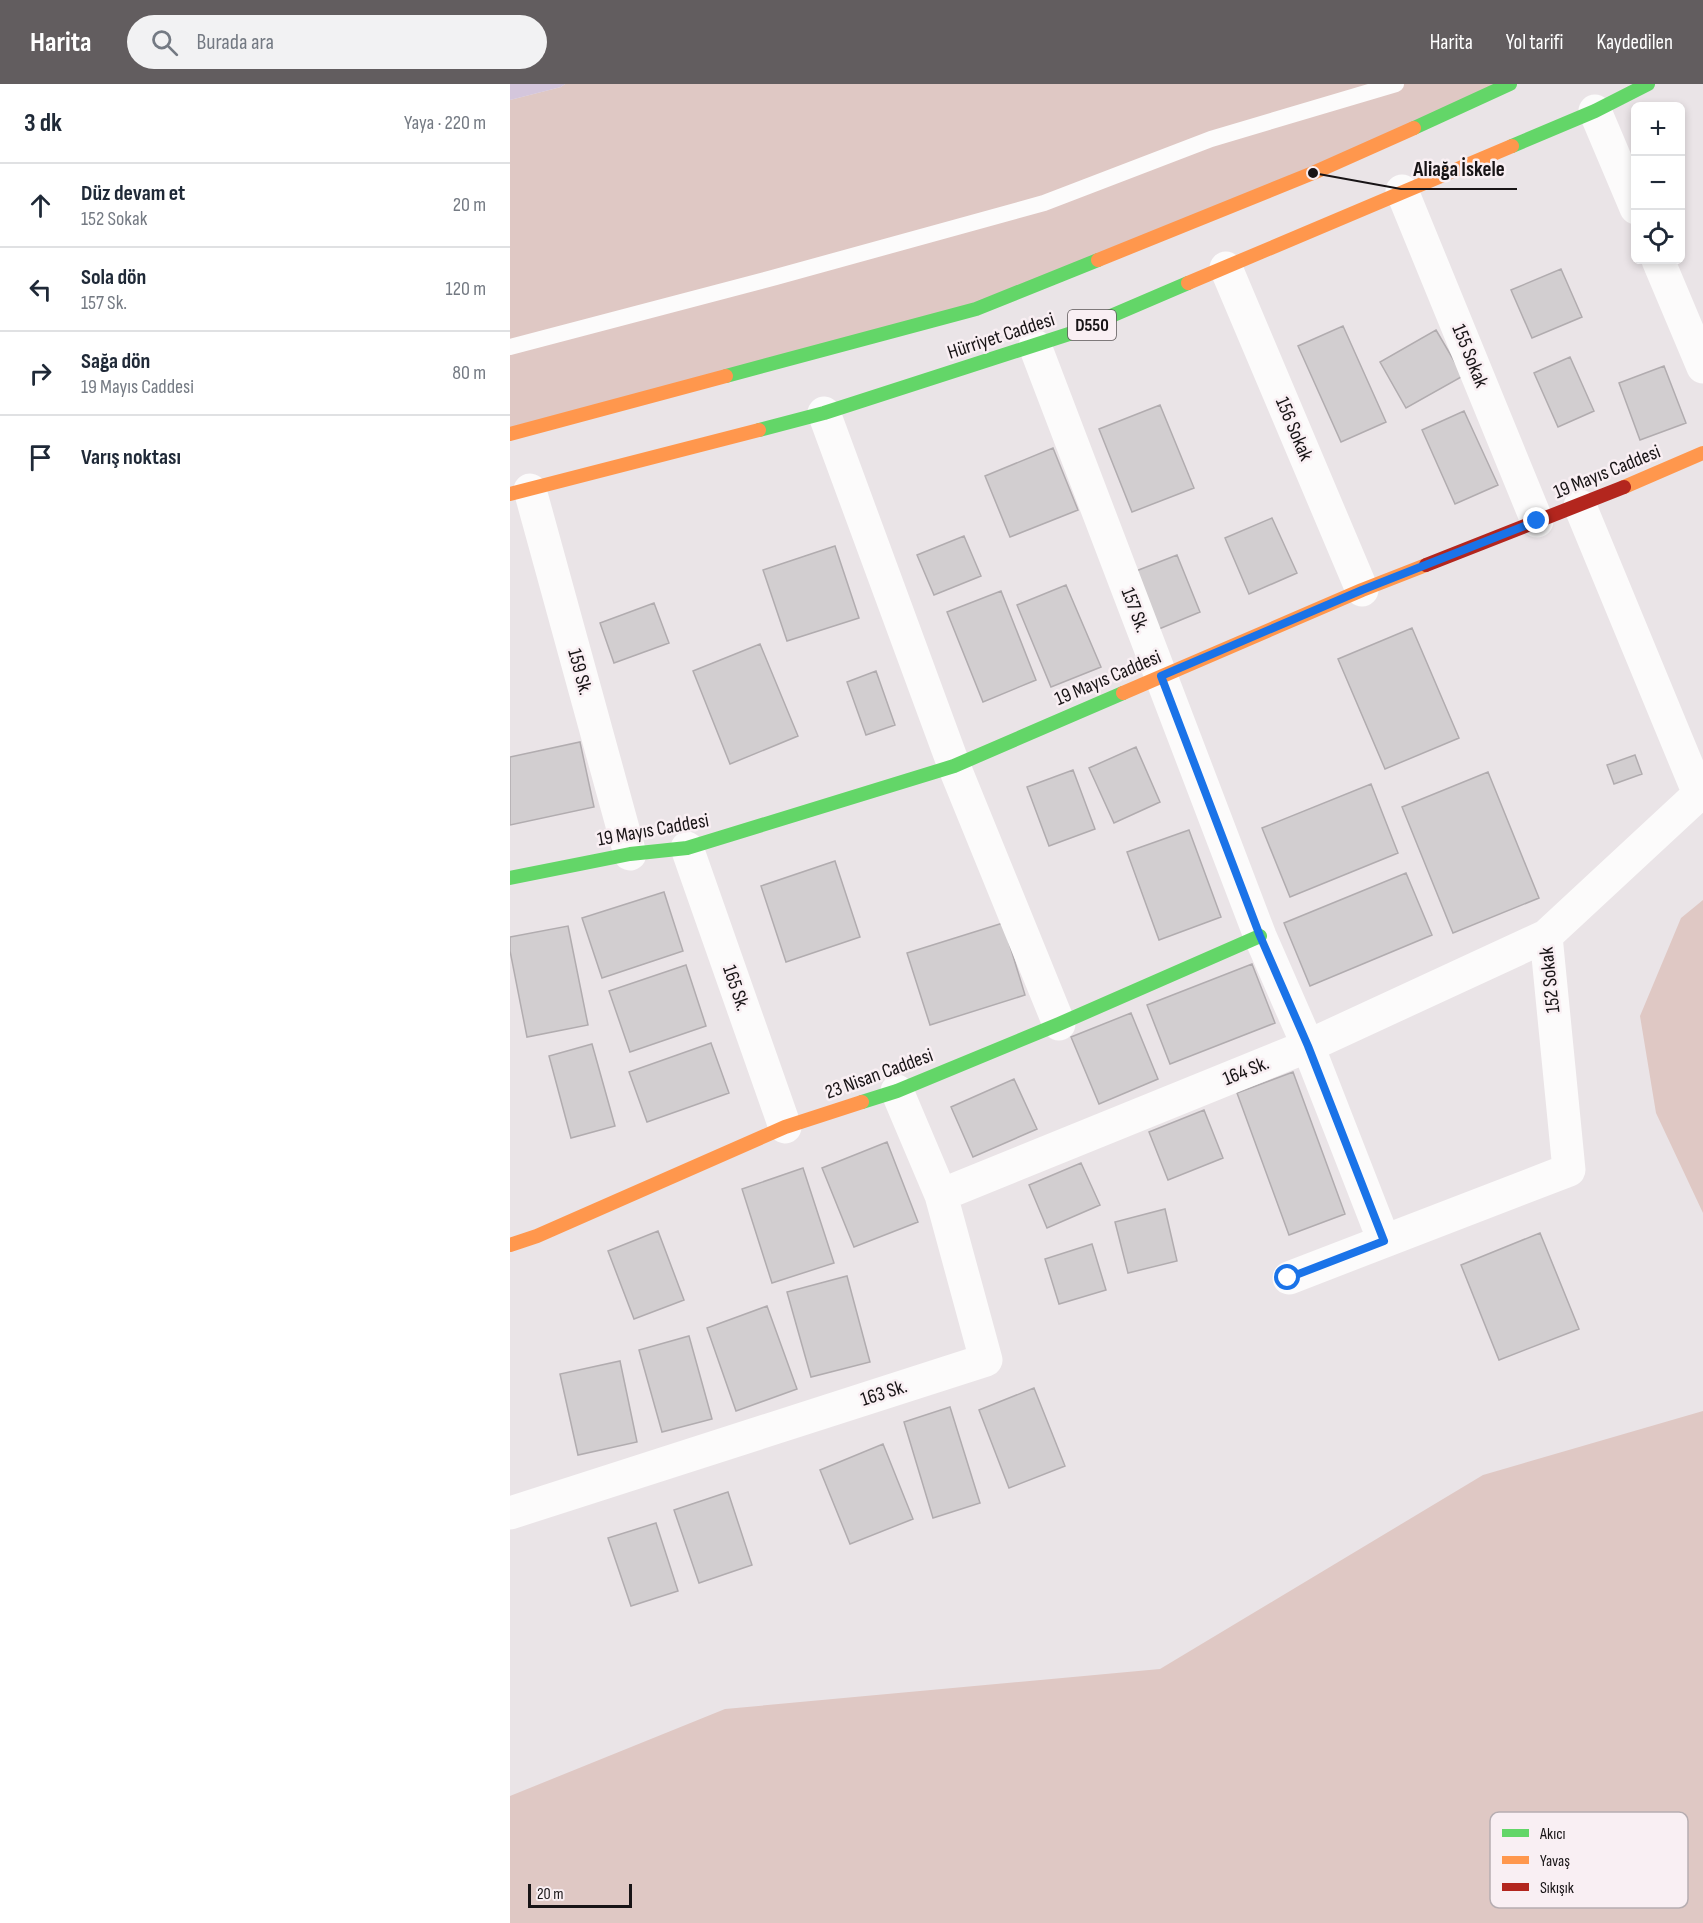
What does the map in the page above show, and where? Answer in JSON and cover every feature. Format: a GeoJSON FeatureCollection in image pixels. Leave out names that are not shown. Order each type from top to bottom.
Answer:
{"type":"FeatureCollection","features":[{"type":"Feature","properties":{"kind":"main road","name":"Hürriyet Caddesi"},"geometry":{"type":"LineString","coordinates":[[510,434],[976,309],[1312,173],[1510,84]]}},
{"type":"Feature","properties":{"kind":"main road","name":"Hürriyet Caddesi"},"geometry":{"type":"LineString","coordinates":[[520,492],[824,413],[1070,334],[1402,191],[1595,111],[1648,84]]}},
{"type":"Feature","properties":{"kind":"main road","name":"19 Mayıs Caddesi"},"geometry":{"type":"LineString","coordinates":[[510,878],[630,854],[687,848],[954,766],[1362,590],[1580,506],[1703,453]]}},
{"type":"Feature","properties":{"kind":"main road","name":"23 Nisan Caddesi"},"geometry":{"type":"LineString","coordinates":[[510,1245],[537,1236],[785,1127],[897,1091],[1059,1024],[1260,936]]}},
{"type":"Feature","properties":{"kind":"street"},"geometry":{"type":"LineString","coordinates":[[1595,111],[1631,198]]}},
{"type":"Feature","properties":{"kind":"street","name":"155 Sokak"},"geometry":{"type":"LineString","coordinates":[[1402,191],[1537,521]]}},
{"type":"Feature","properties":{"kind":"street"},"geometry":{"type":"LineString","coordinates":[[1660,264],[1703,367]]}},
{"type":"Feature","properties":{"kind":"street","name":"156 Sokak"},"geometry":{"type":"LineString","coordinates":[[1226,268],[1362,590]]}},
{"type":"Feature","properties":{"kind":"street","name":"157 Sk."},"geometry":{"type":"LineString","coordinates":[[1035,346],[1260,936],[1308,1046],[1384,1241]]}},
{"type":"Feature","properties":{"kind":"street"},"geometry":{"type":"LineString","coordinates":[[824,413],[954,766],[1059,1024]]}},
{"type":"Feature","properties":{"kind":"street","name":"159 Sk."},"geometry":{"type":"LineString","coordinates":[[520,492],[630,854]]}},
{"type":"Feature","properties":{"kind":"street","name":"152 Sokak"},"geometry":{"type":"LineString","coordinates":[[1288,1278],[1569,1170],[1546,936],[1699,794],[1580,506]]}},
{"type":"Feature","properties":{"kind":"street","name":"165 Sk."},"geometry":{"type":"LineString","coordinates":[[687,848],[785,1127]]}},
{"type":"Feature","properties":{"kind":"street","name":"164 Sk."},"geometry":{"type":"LineString","coordinates":[[941,1195],[1308,1046],[1546,936]]}},
{"type":"Feature","properties":{"kind":"street","name":"163 Sk."},"geometry":{"type":"LineString","coordinates":[[510,1513],[986,1360],[941,1195],[897,1091]]}},
{"type":"Feature","properties":{"kind":"lane"},"geometry":{"type":"LineString","coordinates":[[510,347],[776,278],[1044,203],[1211,139],[1396,84]]}},
{"type":"Feature","properties":{"kind":"shaded area"},"geometry":{"type":"Polygon","coordinates":[[[510,84],[565,84],[510,100],[510,84]]]}},
{"type":"Feature","properties":{"kind":"shaded area"},"geometry":{"type":"Polygon","coordinates":[[[565,84],[1510,84],[976,309],[510,434],[510,100],[565,84]]]}},
{"type":"Feature","properties":{"kind":"shaded area"},"geometry":{"type":"Polygon","coordinates":[[[1703,900],[1703,1213],[1656,1113],[1640,1016],[1681,918],[1703,900]]]}},
{"type":"Feature","properties":{"kind":"shaded area"},"geometry":{"type":"Polygon","coordinates":[[[1703,1411],[1703,1923],[510,1923],[510,1796],[725,1709],[1160,1669],[1483,1475],[1703,1411]]]}},
{"type":"Feature","properties":{"kind":"building"},"geometry":{"type":"Polygon","coordinates":[[[1561,269],[1582,317],[1532,338],[1511,290],[1561,269]]]}},
{"type":"Feature","properties":{"kind":"building"},"geometry":{"type":"Polygon","coordinates":[[[1343,326],[1386,422],[1341,442],[1298,346],[1343,326]]]}},
{"type":"Feature","properties":{"kind":"building"},"geometry":{"type":"Polygon","coordinates":[[[1436,330],[1463,376],[1406,408],[1380,362],[1436,330]]]}},
{"type":"Feature","properties":{"kind":"building"},"geometry":{"type":"Polygon","coordinates":[[[1570,357],[1594,411],[1558,427],[1534,373],[1570,357]]]}},
{"type":"Feature","properties":{"kind":"building"},"geometry":{"type":"Polygon","coordinates":[[[1664,366],[1686,423],[1640,440],[1619,383],[1664,366]]]}},
{"type":"Feature","properties":{"kind":"building"},"geometry":{"type":"Polygon","coordinates":[[[1160,405],[1194,488],[1132,512],[1099,429],[1160,405]]]}},
{"type":"Feature","properties":{"kind":"building"},"geometry":{"type":"Polygon","coordinates":[[[1464,411],[1498,485],[1455,504],[1422,430],[1464,411]]]}},
{"type":"Feature","properties":{"kind":"building"},"geometry":{"type":"Polygon","coordinates":[[[1053,448],[1078,510],[1010,537],[985,476],[1053,448]]]}},
{"type":"Feature","properties":{"kind":"building"},"geometry":{"type":"Polygon","coordinates":[[[1272,518],[1297,573],[1249,594],[1225,538],[1272,518]]]}},
{"type":"Feature","properties":{"kind":"building"},"geometry":{"type":"Polygon","coordinates":[[[964,536],[981,576],[934,595],[917,555],[964,536]]]}},
{"type":"Feature","properties":{"kind":"building"},"geometry":{"type":"Polygon","coordinates":[[[835,546],[859,618],[787,641],[763,570],[835,546]]]}},
{"type":"Feature","properties":{"kind":"building"},"geometry":{"type":"Polygon","coordinates":[[[1177,555],[1200,612],[1159,629],[1136,571],[1177,555]]]}},
{"type":"Feature","properties":{"kind":"building"},"geometry":{"type":"Polygon","coordinates":[[[1066,585],[1101,667],[1051,687],[1017,605],[1066,585]]]}},
{"type":"Feature","properties":{"kind":"building"},"geometry":{"type":"Polygon","coordinates":[[[1001,591],[1036,680],[983,702],[947,612],[1001,591]]]}},
{"type":"Feature","properties":{"kind":"building"},"geometry":{"type":"Polygon","coordinates":[[[654,603],[669,643],[614,663],[600,623],[654,603]]]}},
{"type":"Feature","properties":{"kind":"building"},"geometry":{"type":"Polygon","coordinates":[[[1412,628],[1459,738],[1385,769],[1338,659],[1412,628]]]}},
{"type":"Feature","properties":{"kind":"building"},"geometry":{"type":"Polygon","coordinates":[[[760,644],[798,736],[730,764],[693,671],[760,644]]]}},
{"type":"Feature","properties":{"kind":"building"},"geometry":{"type":"Polygon","coordinates":[[[876,671],[895,725],[866,735],[847,682],[876,671]]]}},
{"type":"Feature","properties":{"kind":"building"},"geometry":{"type":"Polygon","coordinates":[[[580,742],[594,807],[510,825],[510,757],[580,742]]]}},
{"type":"Feature","properties":{"kind":"building"},"geometry":{"type":"Polygon","coordinates":[[[1136,747],[1160,802],[1114,823],[1089,768],[1136,747]]]}},
{"type":"Feature","properties":{"kind":"building"},"geometry":{"type":"Polygon","coordinates":[[[1635,755],[1642,774],[1614,784],[1607,765],[1635,755]]]}},
{"type":"Feature","properties":{"kind":"building"},"geometry":{"type":"Polygon","coordinates":[[[1073,770],[1095,829],[1049,846],[1027,787],[1073,770]]]}},
{"type":"Feature","properties":{"kind":"building"},"geometry":{"type":"Polygon","coordinates":[[[1488,772],[1539,898],[1453,933],[1402,807],[1488,772]]]}},
{"type":"Feature","properties":{"kind":"building"},"geometry":{"type":"Polygon","coordinates":[[[1371,784],[1398,853],[1290,897],[1262,828],[1371,784]]]}},
{"type":"Feature","properties":{"kind":"building"},"geometry":{"type":"Polygon","coordinates":[[[1189,830],[1221,917],[1159,940],[1127,852],[1189,830]]]}},
{"type":"Feature","properties":{"kind":"building"},"geometry":{"type":"Polygon","coordinates":[[[835,861],[860,937],[786,962],[761,886],[835,861]]]}},
{"type":"Feature","properties":{"kind":"building"},"geometry":{"type":"Polygon","coordinates":[[[1406,873],[1432,935],[1310,986],[1284,923],[1406,873]]]}},
{"type":"Feature","properties":{"kind":"building"},"geometry":{"type":"Polygon","coordinates":[[[664,892],[683,951],[602,978],[582,918],[664,892]]]}},
{"type":"Feature","properties":{"kind":"building"},"geometry":{"type":"Polygon","coordinates":[[[1003,923],[1025,995],[930,1025],[907,953],[1003,923]]]}},
{"type":"Feature","properties":{"kind":"building"},"geometry":{"type":"Polygon","coordinates":[[[568,926],[588,1025],[527,1037],[510,951],[510,937],[568,926]]]}},
{"type":"Feature","properties":{"kind":"building"},"geometry":{"type":"Polygon","coordinates":[[[1252,964],[1275,1023],[1170,1064],[1147,1005],[1252,964]]]}},
{"type":"Feature","properties":{"kind":"building"},"geometry":{"type":"Polygon","coordinates":[[[686,965],[706,1026],[630,1052],[609,991],[686,965]]]}},
{"type":"Feature","properties":{"kind":"building"},"geometry":{"type":"Polygon","coordinates":[[[1131,1013],[1158,1079],[1099,1104],[1071,1037],[1131,1013]]]}},
{"type":"Feature","properties":{"kind":"building"},"geometry":{"type":"Polygon","coordinates":[[[711,1043],[729,1093],[647,1122],[629,1072],[711,1043]]]}},
{"type":"Feature","properties":{"kind":"building"},"geometry":{"type":"Polygon","coordinates":[[[592,1044],[615,1126],[571,1138],[549,1056],[592,1044]]]}},
{"type":"Feature","properties":{"kind":"building"},"geometry":{"type":"Polygon","coordinates":[[[1293,1072],[1345,1214],[1289,1235],[1237,1093],[1293,1072]]]}},
{"type":"Feature","properties":{"kind":"building"},"geometry":{"type":"Polygon","coordinates":[[[1014,1079],[1037,1129],[973,1157],[951,1107],[1014,1079]]]}},
{"type":"Feature","properties":{"kind":"building"},"geometry":{"type":"Polygon","coordinates":[[[1204,1110],[1223,1158],[1168,1180],[1149,1132],[1204,1110]]]}},
{"type":"Feature","properties":{"kind":"building"},"geometry":{"type":"Polygon","coordinates":[[[887,1142],[918,1222],[854,1247],[822,1168],[887,1142]]]}},
{"type":"Feature","properties":{"kind":"building"},"geometry":{"type":"Polygon","coordinates":[[[1081,1163],[1100,1205],[1047,1228],[1029,1185],[1081,1163]]]}},
{"type":"Feature","properties":{"kind":"building"},"geometry":{"type":"Polygon","coordinates":[[[803,1168],[834,1263],[772,1283],[742,1189],[803,1168]]]}},
{"type":"Feature","properties":{"kind":"building"},"geometry":{"type":"Polygon","coordinates":[[[1165,1209],[1177,1261],[1128,1273],[1115,1222],[1165,1209]]]}},
{"type":"Feature","properties":{"kind":"building"},"geometry":{"type":"Polygon","coordinates":[[[658,1231],[684,1300],[634,1319],[608,1251],[658,1231]]]}},
{"type":"Feature","properties":{"kind":"building"},"geometry":{"type":"Polygon","coordinates":[[[1540,1233],[1579,1329],[1499,1360],[1461,1265],[1540,1233]]]}},
{"type":"Feature","properties":{"kind":"building"},"geometry":{"type":"Polygon","coordinates":[[[1092,1244],[1106,1290],[1059,1304],[1045,1259],[1092,1244]]]}},
{"type":"Feature","properties":{"kind":"building"},"geometry":{"type":"Polygon","coordinates":[[[847,1276],[870,1362],[811,1377],[787,1292],[847,1276]]]}},
{"type":"Feature","properties":{"kind":"building"},"geometry":{"type":"Polygon","coordinates":[[[767,1306],[797,1389],[736,1411],[707,1328],[767,1306]]]}},
{"type":"Feature","properties":{"kind":"building"},"geometry":{"type":"Polygon","coordinates":[[[689,1336],[712,1419],[662,1432],[639,1350],[689,1336]]]}},
{"type":"Feature","properties":{"kind":"building"},"geometry":{"type":"Polygon","coordinates":[[[620,1361],[637,1442],[578,1455],[560,1374],[620,1361]]]}},
{"type":"Feature","properties":{"kind":"building"},"geometry":{"type":"Polygon","coordinates":[[[1034,1388],[1065,1466],[1009,1488],[979,1410],[1034,1388]]]}},
{"type":"Feature","properties":{"kind":"building"},"geometry":{"type":"Polygon","coordinates":[[[950,1407],[980,1503],[933,1518],[904,1422],[950,1407]]]}},
{"type":"Feature","properties":{"kind":"building"},"geometry":{"type":"Polygon","coordinates":[[[883,1444],[913,1519],[850,1544],[820,1470],[883,1444]]]}},
{"type":"Feature","properties":{"kind":"building"},"geometry":{"type":"Polygon","coordinates":[[[728,1492],[752,1565],[699,1583],[674,1510],[728,1492]]]}},
{"type":"Feature","properties":{"kind":"building"},"geometry":{"type":"Polygon","coordinates":[[[656,1523],[678,1591],[631,1606],[608,1538],[656,1523]]]}},
{"type":"Feature","properties":{"kind":"traffic: fast"},"geometry":{"type":"LineString","coordinates":[[1414,128],[1510,84]]}},
{"type":"Feature","properties":{"kind":"traffic: fast"},"geometry":{"type":"LineString","coordinates":[[1512,146],[1595,111],[1648,84]]}},
{"type":"Feature","properties":{"kind":"traffic: fast"},"geometry":{"type":"LineString","coordinates":[[726,376],[976,309],[1098,260]]}},
{"type":"Feature","properties":{"kind":"traffic: fast"},"geometry":{"type":"LineString","coordinates":[[759,430],[824,413],[1069,334],[1188,283]]}},
{"type":"Feature","properties":{"kind":"traffic: fast"},"geometry":{"type":"LineString","coordinates":[[510,878],[630,854],[687,848],[954,766],[1123,693]]}},
{"type":"Feature","properties":{"kind":"traffic: fast"},"geometry":{"type":"LineString","coordinates":[[862,1102],[897,1091],[1059,1024],[1260,936]]}},
{"type":"Feature","properties":{"kind":"traffic: slow"},"geometry":{"type":"LineString","coordinates":[[1098,260],[1313,173],[1414,128]]}},
{"type":"Feature","properties":{"kind":"traffic: slow"},"geometry":{"type":"LineString","coordinates":[[1188,283],[1512,146]]}},
{"type":"Feature","properties":{"kind":"traffic: slow"},"geometry":{"type":"LineString","coordinates":[[510,434],[726,376]]}},
{"type":"Feature","properties":{"kind":"traffic: slow"},"geometry":{"type":"LineString","coordinates":[[510,494],[759,430]]}},
{"type":"Feature","properties":{"kind":"traffic: slow"},"geometry":{"type":"LineString","coordinates":[[1624,487],[1703,453]]}},
{"type":"Feature","properties":{"kind":"traffic: slow"},"geometry":{"type":"LineString","coordinates":[[1123,693],[1362,590],[1426,565]]}},
{"type":"Feature","properties":{"kind":"traffic: slow"},"geometry":{"type":"LineString","coordinates":[[510,1245],[537,1236],[785,1127],[862,1102]]}},
{"type":"Feature","properties":{"kind":"traffic: jam"},"geometry":{"type":"LineString","coordinates":[[1426,565],[1624,487]]}},
{"type":"Feature","properties":{"kind":"place","name":"Aliağa İskele"},"geometry":{"type":"Point","coordinates":[1313,173]}},
{"type":"Feature","properties":{"kind":"route"},"geometry":{"type":"LineString","coordinates":[[1288,1278],[1384,1241],[1308,1046],[1260,936],[1161,676],[1362,590],[1537,521]]}}]}
